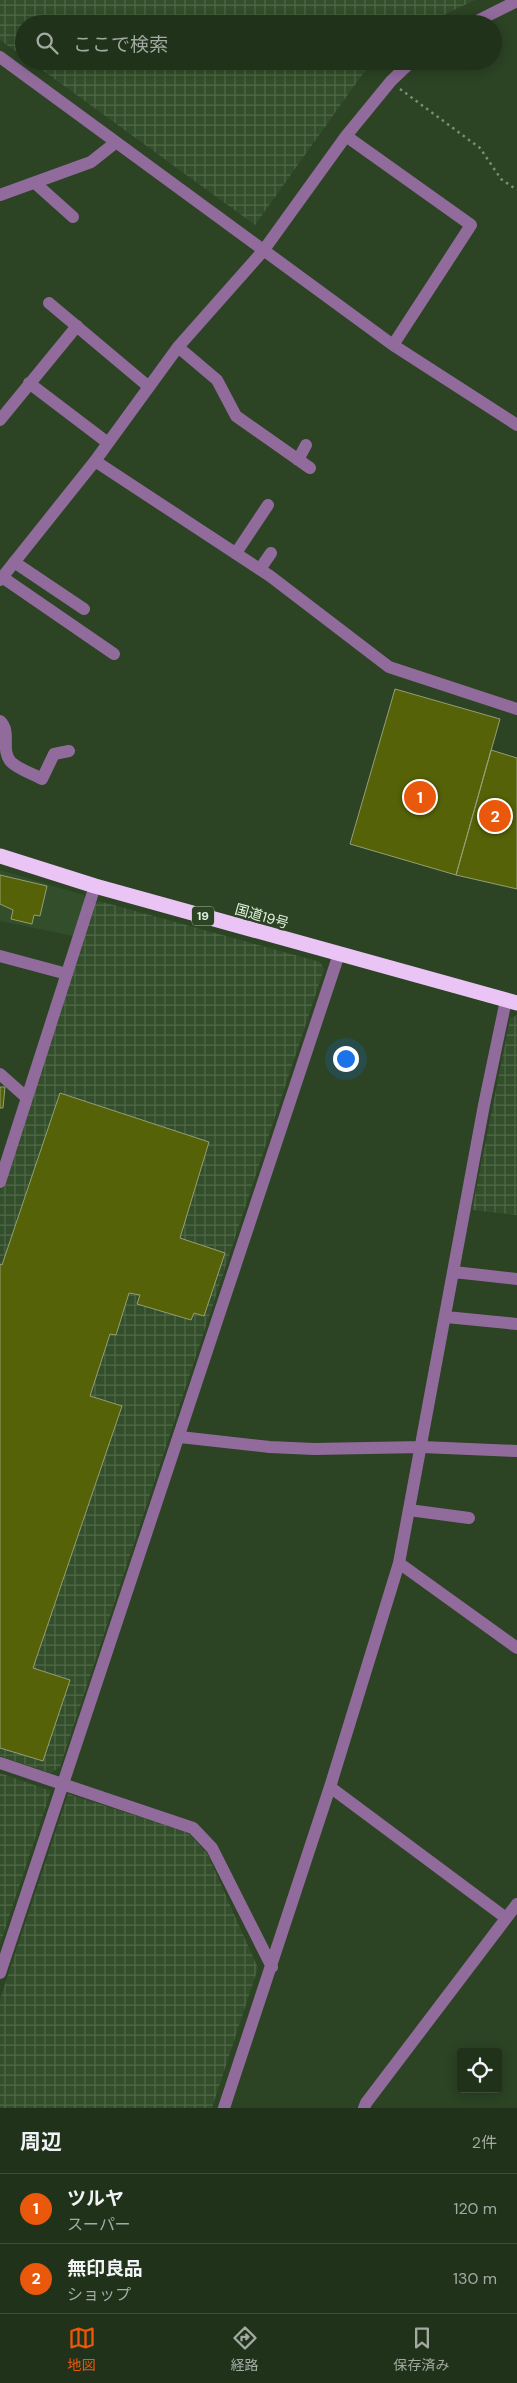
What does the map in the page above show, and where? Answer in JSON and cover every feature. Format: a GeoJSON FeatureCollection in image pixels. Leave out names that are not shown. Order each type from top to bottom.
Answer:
{"type":"FeatureCollection","features":[{"type":"Feature","properties":{"kind":"highway","name":"国道19号"},"geometry":{"type":"LineString","coordinates":[[0,856],[95,886],[512,1002]]}},
{"type":"Feature","properties":{"kind":"street"},"geometry":{"type":"LineString","coordinates":[[489,15],[517,1]]}},
{"type":"Feature","properties":{"kind":"street"},"geometry":{"type":"LineString","coordinates":[[0,57],[15,68]]}},
{"type":"Feature","properties":{"kind":"street"},"geometry":{"type":"LineString","coordinates":[[17,70],[393,345],[517,425]]}},
{"type":"Feature","properties":{"kind":"street"},"geometry":{"type":"LineString","coordinates":[[114,654],[1,579],[95,461],[178,347],[263,251],[346,136],[390,81],[402,70]]}},
{"type":"Feature","properties":{"kind":"street"},"geometry":{"type":"LineString","coordinates":[[346,136],[471,225],[393,345]]}},
{"type":"Feature","properties":{"kind":"street"},"geometry":{"type":"LineString","coordinates":[[0,195],[91,162],[115,143]]}},
{"type":"Feature","properties":{"kind":"street"},"geometry":{"type":"LineString","coordinates":[[35,182],[73,217]]}},
{"type":"Feature","properties":{"kind":"street"},"geometry":{"type":"LineString","coordinates":[[49,303],[149,387]]}},
{"type":"Feature","properties":{"kind":"street"},"geometry":{"type":"LineString","coordinates":[[0,420],[28,383],[78,326]]}},
{"type":"Feature","properties":{"kind":"street"},"geometry":{"type":"LineString","coordinates":[[178,347],[217,380],[236,416],[310,468]]}},
{"type":"Feature","properties":{"kind":"street"},"geometry":{"type":"LineString","coordinates":[[28,383],[108,443]]}},
{"type":"Feature","properties":{"kind":"street"},"geometry":{"type":"LineString","coordinates":[[298,460],[306,445]]}},
{"type":"Feature","properties":{"kind":"street"},"geometry":{"type":"LineString","coordinates":[[95,461],[260,569],[389,667],[517,709]]}},
{"type":"Feature","properties":{"kind":"street"},"geometry":{"type":"LineString","coordinates":[[236,554],[268,505]]}},
{"type":"Feature","properties":{"kind":"street"},"geometry":{"type":"LineString","coordinates":[[260,569],[270,553]]}},
{"type":"Feature","properties":{"kind":"street"},"geometry":{"type":"LineString","coordinates":[[14,562],[84,609]]}},
{"type":"Feature","properties":{"kind":"street"},"geometry":{"type":"LineString","coordinates":[[0,721],[7,731],[7,754],[11,762],[42,779],[54,754],[69,751]]}},
{"type":"Feature","properties":{"kind":"street"},"geometry":{"type":"LineString","coordinates":[[0,1182],[95,886]]}},
{"type":"Feature","properties":{"kind":"street"},"geometry":{"type":"LineString","coordinates":[[0,1973],[180,1437],[339,954]]}},
{"type":"Feature","properties":{"kind":"street"},"geometry":{"type":"LineString","coordinates":[[0,956],[67,974]]}},
{"type":"Feature","properties":{"kind":"street"},"geometry":{"type":"LineString","coordinates":[[224,2108],[330,1788],[399,1563],[454,1272],[512,1002]]}},
{"type":"Feature","properties":{"kind":"street"},"geometry":{"type":"LineString","coordinates":[[0,1074],[27,1098]]}},
{"type":"Feature","properties":{"kind":"street"},"geometry":{"type":"LineString","coordinates":[[454,1272],[517,1279]]}},
{"type":"Feature","properties":{"kind":"street"},"geometry":{"type":"LineString","coordinates":[[446,1317],[517,1324]]}},
{"type":"Feature","properties":{"kind":"street"},"geometry":{"type":"LineString","coordinates":[[180,1437],[270,1447],[314,1449],[422,1447],[517,1452]]}},
{"type":"Feature","properties":{"kind":"street"},"geometry":{"type":"LineString","coordinates":[[409,1510],[469,1518]]}},
{"type":"Feature","properties":{"kind":"street"},"geometry":{"type":"LineString","coordinates":[[399,1563],[517,1648]]}},
{"type":"Feature","properties":{"kind":"street"},"geometry":{"type":"LineString","coordinates":[[0,1763],[194,1828],[212,1848],[272,1967]]}},
{"type":"Feature","properties":{"kind":"street"},"geometry":{"type":"LineString","coordinates":[[330,1788],[506,1918]]}},
{"type":"Feature","properties":{"kind":"street"},"geometry":{"type":"LineString","coordinates":[[364,2108],[366,2102],[517,1904]]}},
{"type":"Feature","properties":{"kind":"path"},"geometry":{"type":"LineString","coordinates":[[390,81],[480,148],[501,179],[517,190]]}},
{"type":"Feature","properties":{"kind":"shaded area"},"geometry":{"type":"Polygon","coordinates":[[[0,0],[475,0],[444,15],[15,15],[15,51],[0,40],[0,0]]]}},
{"type":"Feature","properties":{"kind":"shaded area"},"geometry":{"type":"Polygon","coordinates":[[[42,70],[365,70],[255,225],[42,70]]]}},
{"type":"Feature","properties":{"kind":"shaded area"},"geometry":{"type":"Polygon","coordinates":[[[0,870],[84,895],[86,899],[73,936],[0,921],[0,870]]]}},
{"type":"Feature","properties":{"kind":"shaded area"},"geometry":{"type":"Polygon","coordinates":[[[99,901],[320,962],[324,969],[60,1767],[51,1773],[0,1756],[0,1191],[94,904],[99,901]]]}},
{"type":"Feature","properties":{"kind":"shaded area"},"geometry":{"type":"Polygon","coordinates":[[[517,1015],[517,1215],[472,1210],[510,1019],[517,1015]]]}},
{"type":"Feature","properties":{"kind":"shaded area"},"geometry":{"type":"Polygon","coordinates":[[[0,1773],[51,1791],[0,1944],[0,1773]]]}},
{"type":"Feature","properties":{"kind":"shaded area"},"geometry":{"type":"Polygon","coordinates":[[[68,1794],[187,1832],[207,1853],[258,1968],[212,2108],[0,2108],[0,1999],[68,1794]]]}},
{"type":"Feature","properties":{"kind":"building"},"geometry":{"type":"Polygon","coordinates":[[[395,689],[500,719],[456,875],[350,844],[395,689]]]}},
{"type":"Feature","properties":{"kind":"building"},"geometry":{"type":"Polygon","coordinates":[[[491,750],[517,758],[517,889],[456,875],[491,750]]]}},
{"type":"Feature","properties":{"kind":"building"},"geometry":{"type":"Polygon","coordinates":[[[0,875],[47,886],[40,916],[34,915],[32,924],[11,919],[13,910],[0,904],[0,875]]]}},
{"type":"Feature","properties":{"kind":"building"},"geometry":{"type":"Polygon","coordinates":[[[0,1087],[5,1087],[3,1108],[0,1108],[0,1087]]]}},
{"type":"Feature","properties":{"kind":"building"},"geometry":{"type":"Polygon","coordinates":[[[60,1093],[209,1142],[180,1238],[225,1253],[204,1316],[194,1313],[191,1320],[137,1304],[140,1295],[129,1293],[116,1335],[110,1334],[90,1396],[122,1406],[33,1668],[70,1680],[43,1761],[0,1748],[0,1264],[2,1265],[60,1093]]]}},
{"type":"Feature","properties":{"kind":"place","name":"ツルヤ"},"geometry":{"type":"Point","coordinates":[420,797]}},
{"type":"Feature","properties":{"kind":"place","name":"無印良品"},"geometry":{"type":"Point","coordinates":[495,816]}}]}
